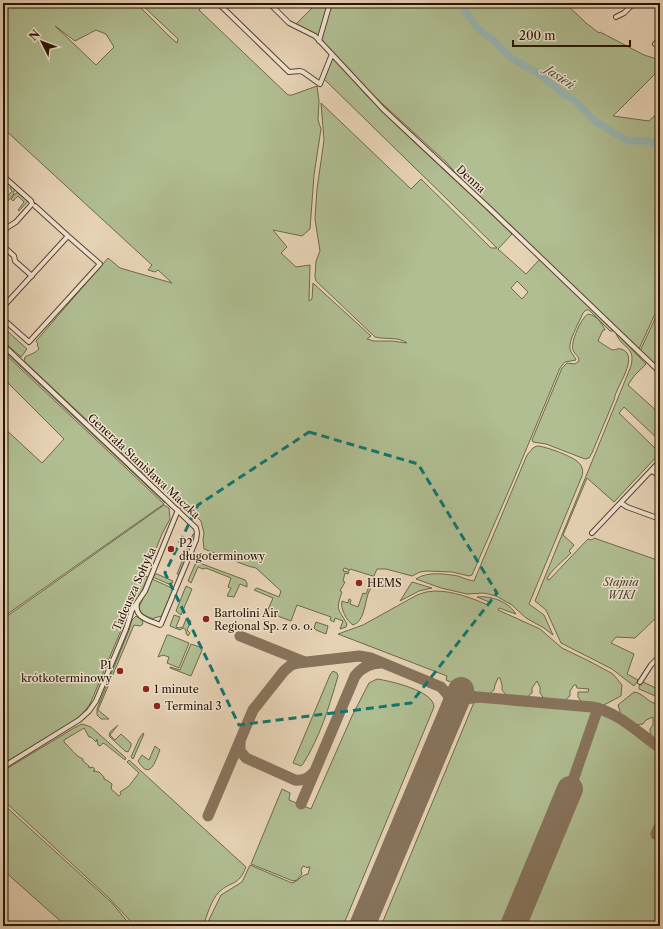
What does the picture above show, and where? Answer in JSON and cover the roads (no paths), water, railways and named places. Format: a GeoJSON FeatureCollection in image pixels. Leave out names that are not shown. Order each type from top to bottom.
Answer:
{"type":"FeatureCollection","features":[{"type":"Feature","properties":{"kind":"street"},"geometry":{"type":"LineString","coordinates":[[218,3],[289,72],[303,72],[320,84],[332,54]]}},
{"type":"Feature","properties":{"kind":"street","name":"Denna"},"geometry":{"type":"LineString","coordinates":[[270,3],[289,23],[308,32],[319,40],[360,86],[383,109],[514,231],[660,372]]}},
{"type":"Feature","properties":{"kind":"street"},"geometry":{"type":"LineString","coordinates":[[319,40],[330,3]]}},
{"type":"Feature","properties":{"kind":"street"},"geometry":{"type":"LineString","coordinates":[[616,17],[624,13],[634,3]]}},
{"type":"Feature","properties":{"kind":"street"},"geometry":{"type":"LineString","coordinates":[[655,44],[660,39]]}},
{"type":"Feature","properties":{"kind":"street"},"geometry":{"type":"LineString","coordinates":[[3,176],[31,201],[32,204],[16,222],[3,232]]}},
{"type":"Feature","properties":{"kind":"street"},"geometry":{"type":"LineString","coordinates":[[3,319],[29,342],[100,264],[35,206]]}},
{"type":"Feature","properties":{"kind":"street"},"geometry":{"type":"LineString","coordinates":[[3,308],[68,236]]}},
{"type":"Feature","properties":{"kind":"street"},"geometry":{"type":"LineString","coordinates":[[3,246],[14,256],[15,261],[32,276]]}},
{"type":"Feature","properties":{"kind":"street","name":"Generała Stanisława Maczka"},"geometry":{"type":"LineString","coordinates":[[3,345],[195,526],[197,536],[161,625],[139,615]]}},
{"type":"Feature","properties":{"kind":"street"},"geometry":{"type":"LineString","coordinates":[[592,533],[660,461]]}},
{"type":"Feature","properties":{"kind":"street"},"geometry":{"type":"LineString","coordinates":[[651,471],[660,475]]}},
{"type":"Feature","properties":{"kind":"street"},"geometry":{"type":"LineString","coordinates":[[621,503],[626,507],[660,519]]}},
{"type":"Feature","properties":{"kind":"street","name":"Tadeusza Sołtyka"},"geometry":{"type":"LineString","coordinates":[[3,767],[79,720],[89,711],[96,701],[129,621],[132,610],[145,591],[178,510]]}},
{"type":"Feature","properties":{"kind":"street"},"geometry":{"type":"LineString","coordinates":[[129,621],[132,616],[139,615],[137,603]]}},
{"type":"Feature","properties":{"kind":"street"},"geometry":{"type":"LineString","coordinates":[[640,682],[651,665],[660,656]]}},
{"type":"Feature","properties":{"kind":"waterway","name":"Jasień"},"geometry":{"type":"LineString","coordinates":[[462,3],[466,13],[477,28],[492,39],[510,57],[542,76],[563,94],[573,99],[595,121],[624,139],[630,141],[648,141],[660,146]]}},
{"type":"Feature","properties":{"kind":"place","name":"P2 długoterminowy"},"geometry":{"type":"Point","coordinates":[171,549]}},
{"type":"Feature","properties":{"kind":"place","name":"HEMS"},"geometry":{"type":"Point","coordinates":[359,583]}},
{"type":"Feature","properties":{"kind":"place","name":"Bartolini Air Regional Sp. z o. o."},"geometry":{"type":"Point","coordinates":[206,619]}},
{"type":"Feature","properties":{"kind":"place","name":"P1 krótkoterminowy"},"geometry":{"type":"Point","coordinates":[120,671]}},
{"type":"Feature","properties":{"kind":"place","name":"1 minute"},"geometry":{"type":"Point","coordinates":[146,689]}},
{"type":"Feature","properties":{"kind":"place","name":"Terminal 3"},"geometry":{"type":"Point","coordinates":[157,706]}},
{"type":"Feature","properties":{"kind":"park label","name":"Stajnia WIKI"},"geometry":{"type":"Point","coordinates":[621,588]}}]}
